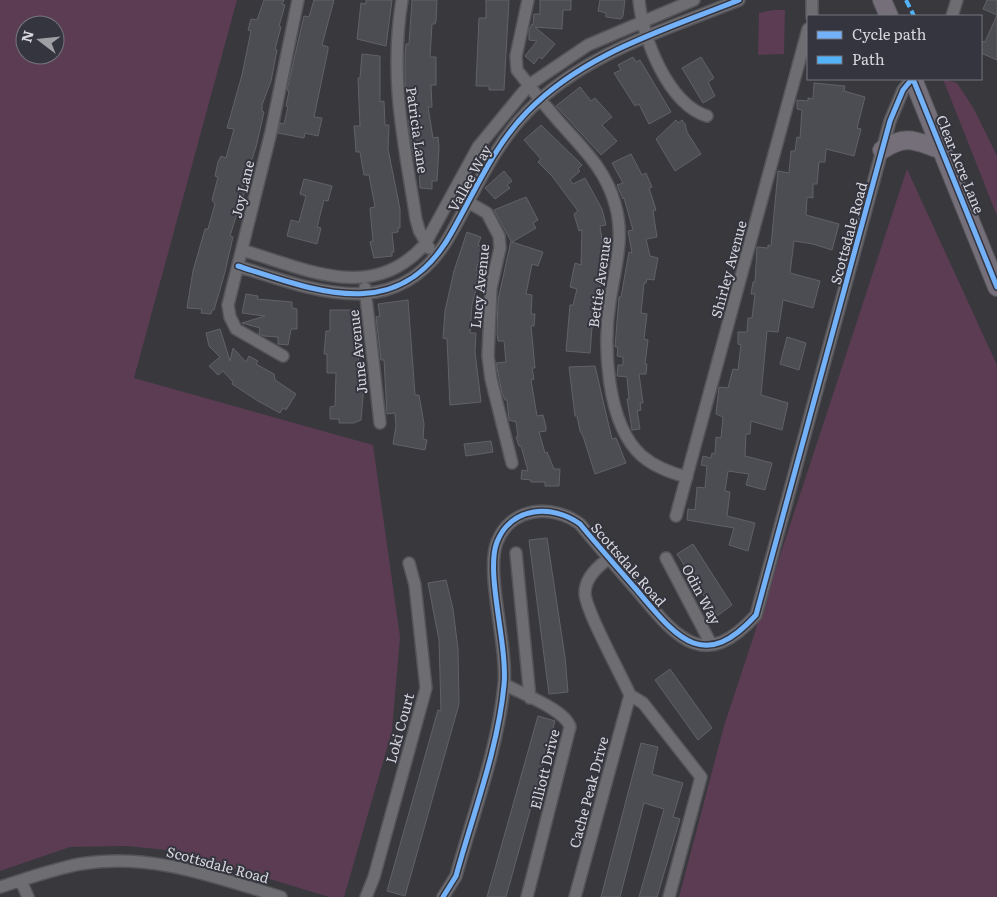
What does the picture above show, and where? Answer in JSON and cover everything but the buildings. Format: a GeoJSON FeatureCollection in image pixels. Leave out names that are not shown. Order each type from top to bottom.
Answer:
{"type":"FeatureCollection","features":[{"type":"Feature","properties":{"kind":"main road"},"geometry":{"type":"LineString","coordinates":[[882,0],[889,15]]}},
{"type":"Feature","properties":{"kind":"main road","name":"Clear Acre Lane"},"geometry":{"type":"LineString","coordinates":[[913,80],[997,287]]}},
{"type":"Feature","properties":{"kind":"main road"},"geometry":{"type":"LineString","coordinates":[[882,150],[900,140],[907,139],[943,150]]}},
{"type":"Feature","properties":{"kind":"street","name":"Joy Lane"},"geometry":{"type":"LineString","coordinates":[[283,356],[236,329],[230,318],[228,305],[271,132],[298,0]]}},
{"type":"Feature","properties":{"kind":"street","name":"Patricia Lane"},"geometry":{"type":"LineString","coordinates":[[402,0],[396,60],[400,125],[416,219],[426,244],[435,258]]}},
{"type":"Feature","properties":{"kind":"street","name":"Bettie Avenue"},"geometry":{"type":"LineString","coordinates":[[528,0],[516,64],[517,70],[598,165],[615,201],[619,218],[619,252],[610,301],[606,349],[609,376],[624,428],[641,455],[666,470],[687,477]]}},
{"type":"Feature","properties":{"kind":"street"},"geometry":{"type":"LineString","coordinates":[[639,0],[642,21],[650,49],[675,90],[696,112],[706,116]]}},
{"type":"Feature","properties":{"kind":"street","name":"Vallee Way"},"geometry":{"type":"LineString","coordinates":[[242,250],[332,276],[364,278],[397,268],[414,257],[426,244],[478,147],[529,85],[588,45],[694,0]]}},
{"type":"Feature","properties":{"kind":"street","name":"Vallee Way"},"geometry":{"type":"LineString","coordinates":[[238,266],[310,289],[343,295],[366,295],[387,290],[413,277],[435,258],[452,232],[504,139],[540,99],[598,59],[647,36],[739,0]]}},
{"type":"Feature","properties":{"kind":"street"},"geometry":{"type":"LineString","coordinates":[[812,0],[812,15]]}},
{"type":"Feature","properties":{"kind":"street"},"geometry":{"type":"LineString","coordinates":[[952,15],[958,0]]}},
{"type":"Feature","properties":{"kind":"street","name":"Shirley Avenue"},"geometry":{"type":"LineString","coordinates":[[676,516],[807,33]]}},
{"type":"Feature","properties":{"kind":"street","name":"Scottsdale Road"},"geometry":{"type":"LineString","coordinates":[[443,897],[456,876],[495,737],[504,684],[504,648],[494,567],[496,548],[504,529],[514,520],[535,511],[560,512],[580,524],[677,635],[693,642],[711,644],[729,640],[740,633],[756,615],[895,105],[903,90],[912,80]]}},
{"type":"Feature","properties":{"kind":"street","name":"Lucy Avenue"},"geometry":{"type":"LineString","coordinates":[[453,193],[487,213],[499,236],[500,248],[490,296],[488,356],[491,379],[512,463]]}},
{"type":"Feature","properties":{"kind":"street","name":"June Avenue"},"geometry":{"type":"LineString","coordinates":[[364,278],[380,423]]}},
{"type":"Feature","properties":{"kind":"street"},"geometry":{"type":"LineString","coordinates":[[516,552],[530,698]]}},
{"type":"Feature","properties":{"kind":"street","name":"Scottsdale Road"},"geometry":{"type":"LineString","coordinates":[[608,558],[595,569],[585,592],[589,609],[630,695]]}},
{"type":"Feature","properties":{"kind":"street","name":"Odin Way"},"geometry":{"type":"LineString","coordinates":[[666,558],[711,644]]}},
{"type":"Feature","properties":{"kind":"street","name":"Loki Court"},"geometry":{"type":"LineString","coordinates":[[366,897],[374,877],[426,688],[415,585],[409,563]]}},
{"type":"Feature","properties":{"kind":"street","name":"Elliott Drive"},"geometry":{"type":"LineString","coordinates":[[504,684],[565,717],[570,727],[527,897]]}},
{"type":"Feature","properties":{"kind":"street"},"geometry":{"type":"LineString","coordinates":[[630,695],[643,703],[701,777],[669,897]]}},
{"type":"Feature","properties":{"kind":"street","name":"Cache Peak Drive"},"geometry":{"type":"LineString","coordinates":[[575,897],[630,695]]}},
{"type":"Feature","properties":{"kind":"street","name":"Scottsdale Road"},"geometry":{"type":"LineString","coordinates":[[0,887],[80,864],[134,861],[183,868],[281,897]]}},
{"type":"Feature","properties":{"kind":"street"},"geometry":{"type":"LineString","coordinates":[[21,880],[28,897]]}},
{"type":"Feature","properties":{"kind":"shaded area"},"geometry":{"type":"Polygon","coordinates":[[[0,0],[237,0],[134,378],[373,445],[400,637],[392,731],[344,897],[329,897],[177,851],[127,846],[70,847],[0,871],[0,0]]]}},
{"type":"Feature","properties":{"kind":"shaded area"},"geometry":{"type":"Polygon","coordinates":[[[785,10],[784,54],[758,55],[759,13],[785,10]]]}},
{"type":"Feature","properties":{"kind":"shaded area"},"geometry":{"type":"Polygon","coordinates":[[[943,80],[957,83],[974,109],[997,156],[997,216],[943,80]]]}},
{"type":"Feature","properties":{"kind":"shaded area"},"geometry":{"type":"Polygon","coordinates":[[[907,169],[997,365],[997,897],[679,897],[724,726],[907,169]]]}},
{"type":"Feature","properties":{"kind":"marked path"},"geometry":{"type":"LineString","coordinates":[[906,0],[914,15]]}},
{"type":"Feature","properties":{"kind":"cycle path"},"geometry":{"type":"LineString","coordinates":[[238,266],[299,285],[357,294],[384,290],[409,280],[432,260],[453,230],[486,168],[515,125],[549,91],[574,74],[627,45],[739,0]]}},
{"type":"Feature","properties":{"kind":"cycle path"},"geometry":{"type":"LineString","coordinates":[[443,897],[456,876],[491,757],[501,709],[504,669],[495,590],[494,555],[497,542],[503,530],[512,521],[522,515],[546,511],[558,513],[580,524],[663,620],[690,642],[705,645],[720,643],[737,633],[756,615],[890,121],[903,90],[911,80]]}},
{"type":"Feature","properties":{"kind":"cycle path"},"geometry":{"type":"LineString","coordinates":[[913,80],[997,287]]}}]}
